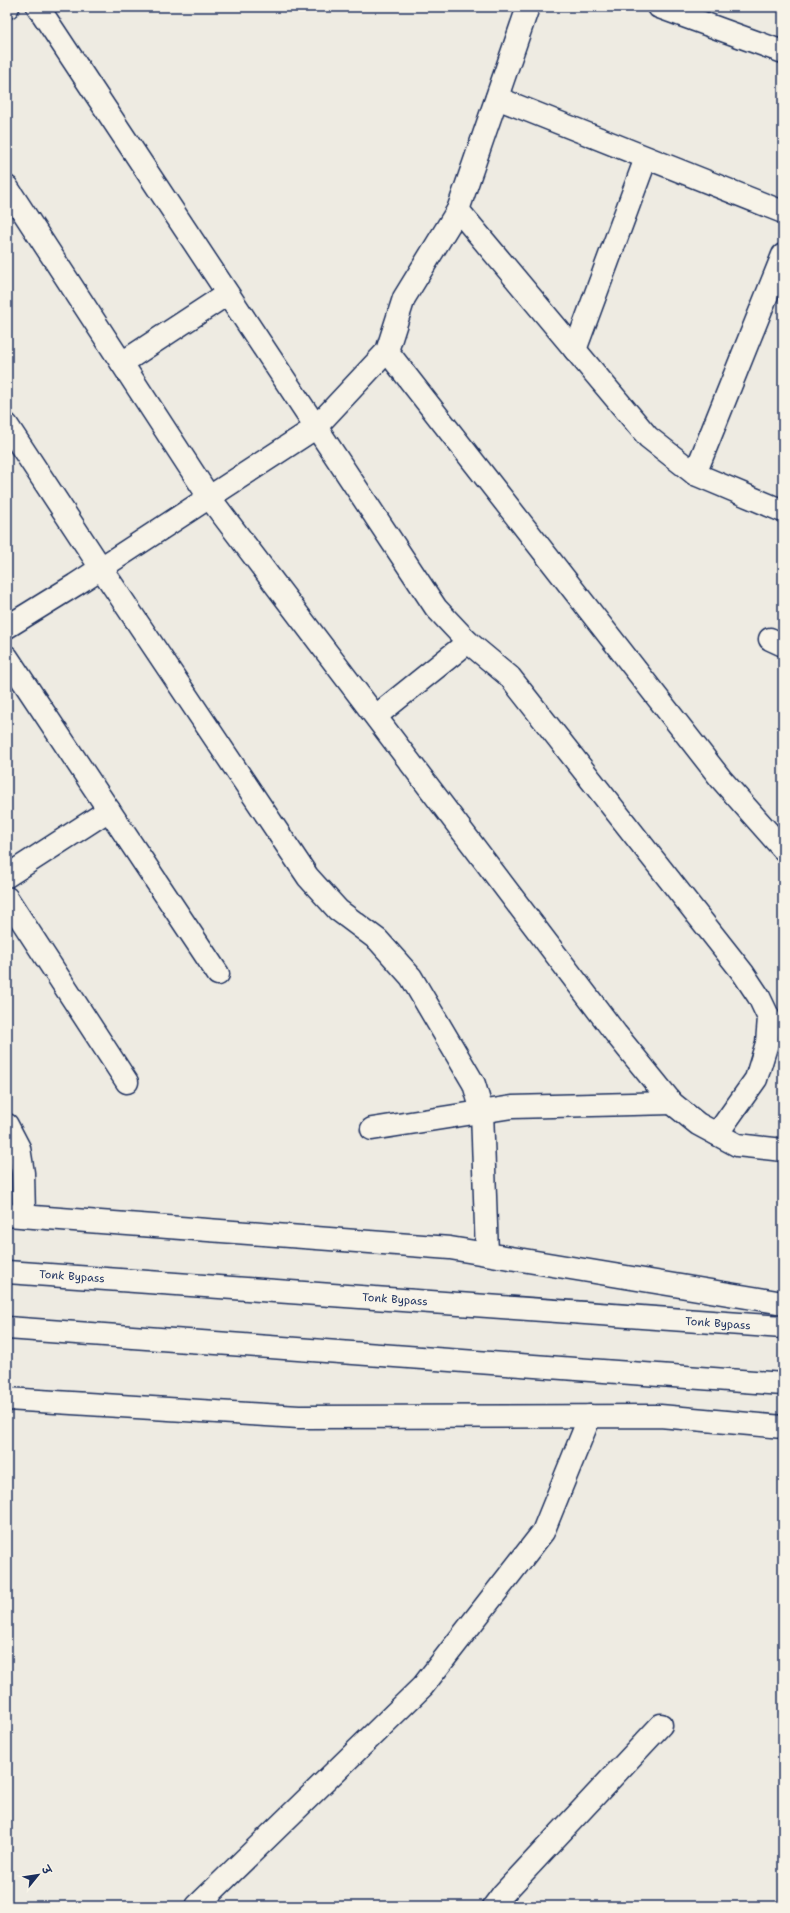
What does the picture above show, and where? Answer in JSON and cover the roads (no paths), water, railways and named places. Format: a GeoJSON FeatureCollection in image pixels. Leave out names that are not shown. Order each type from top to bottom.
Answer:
{"type":"FeatureCollection","features":[{"type":"Feature","properties":{"kind":"main road"},"geometry":{"type":"LineString","coordinates":[[38,7],[315,428],[436,608],[468,642],[510,677],[743,973],[759,997],[769,1018],[767,1043],[756,1079],[717,1134]]}},
{"type":"Feature","properties":{"kind":"main road"},"geometry":{"type":"LineString","coordinates":[[7,627],[101,568],[315,428],[387,352],[404,298],[458,210],[528,7]]}},
{"type":"Feature","properties":{"kind":"main road"},"geometry":{"type":"LineString","coordinates":[[659,7],[783,52]]}},
{"type":"Feature","properties":{"kind":"main road"},"geometry":{"type":"LineString","coordinates":[[497,98],[783,212]]}},
{"type":"Feature","properties":{"kind":"main road"},"geometry":{"type":"LineString","coordinates":[[575,350],[646,158]]}},
{"type":"Feature","properties":{"kind":"main road"},"geometry":{"type":"LineString","coordinates":[[7,187],[209,497],[616,1034],[672,1102],[698,1124],[737,1145],[783,1150]]}},
{"type":"Feature","properties":{"kind":"main road"},"geometry":{"type":"LineString","coordinates":[[458,210],[648,437],[695,474],[783,511]]}},
{"type":"Feature","properties":{"kind":"main road"},"geometry":{"type":"LineString","coordinates":[[695,474],[783,255]]}},
{"type":"Feature","properties":{"kind":"main road"},"geometry":{"type":"LineString","coordinates":[[122,363],[227,294]]}},
{"type":"Feature","properties":{"kind":"main road"},"geometry":{"type":"LineString","coordinates":[[387,352],[716,772],[783,849]]}},
{"type":"Feature","properties":{"kind":"main road"},"geometry":{"type":"LineString","coordinates":[[7,425],[308,877],[338,910],[378,940],[411,977],[474,1084],[482,1111],[487,1254]]}},
{"type":"Feature","properties":{"kind":"main road"},"geometry":{"type":"LineString","coordinates":[[376,716],[468,642]]}},
{"type":"Feature","properties":{"kind":"main road"},"geometry":{"type":"LineString","coordinates":[[7,657],[218,974]]}},
{"type":"Feature","properties":{"kind":"main road"},"geometry":{"type":"LineString","coordinates":[[7,876],[109,810]]}},
{"type":"Feature","properties":{"kind":"main road"},"geometry":{"type":"LineString","coordinates":[[7,898],[127,1082]]}},
{"type":"Feature","properties":{"kind":"main road"},"geometry":{"type":"LineString","coordinates":[[372,1129],[512,1107],[672,1102]]}},
{"type":"Feature","properties":{"kind":"main road"},"geometry":{"type":"LineString","coordinates":[[7,1125],[19,1148],[23,1173],[16,1215],[450,1248],[783,1303]]}},
{"type":"Feature","properties":{"kind":"main road","name":"Tonk Bypass"},"geometry":{"type":"LineString","coordinates":[[7,1272],[783,1327]]}},
{"type":"Feature","properties":{"kind":"main road"},"geometry":{"type":"LineString","coordinates":[[7,1328],[783,1384]]}},
{"type":"Feature","properties":{"kind":"main road"},"geometry":{"type":"LineString","coordinates":[[7,1399],[299,1417],[660,1416],[783,1427]]}},
{"type":"Feature","properties":{"kind":"main road"},"geometry":{"type":"LineString","coordinates":[[197,1906],[422,1686],[543,1532],[590,1416]]}},
{"type":"Feature","properties":{"kind":"main road"},"geometry":{"type":"LineString","coordinates":[[494,1906],[503,1894],[661,1725]]}}]}
